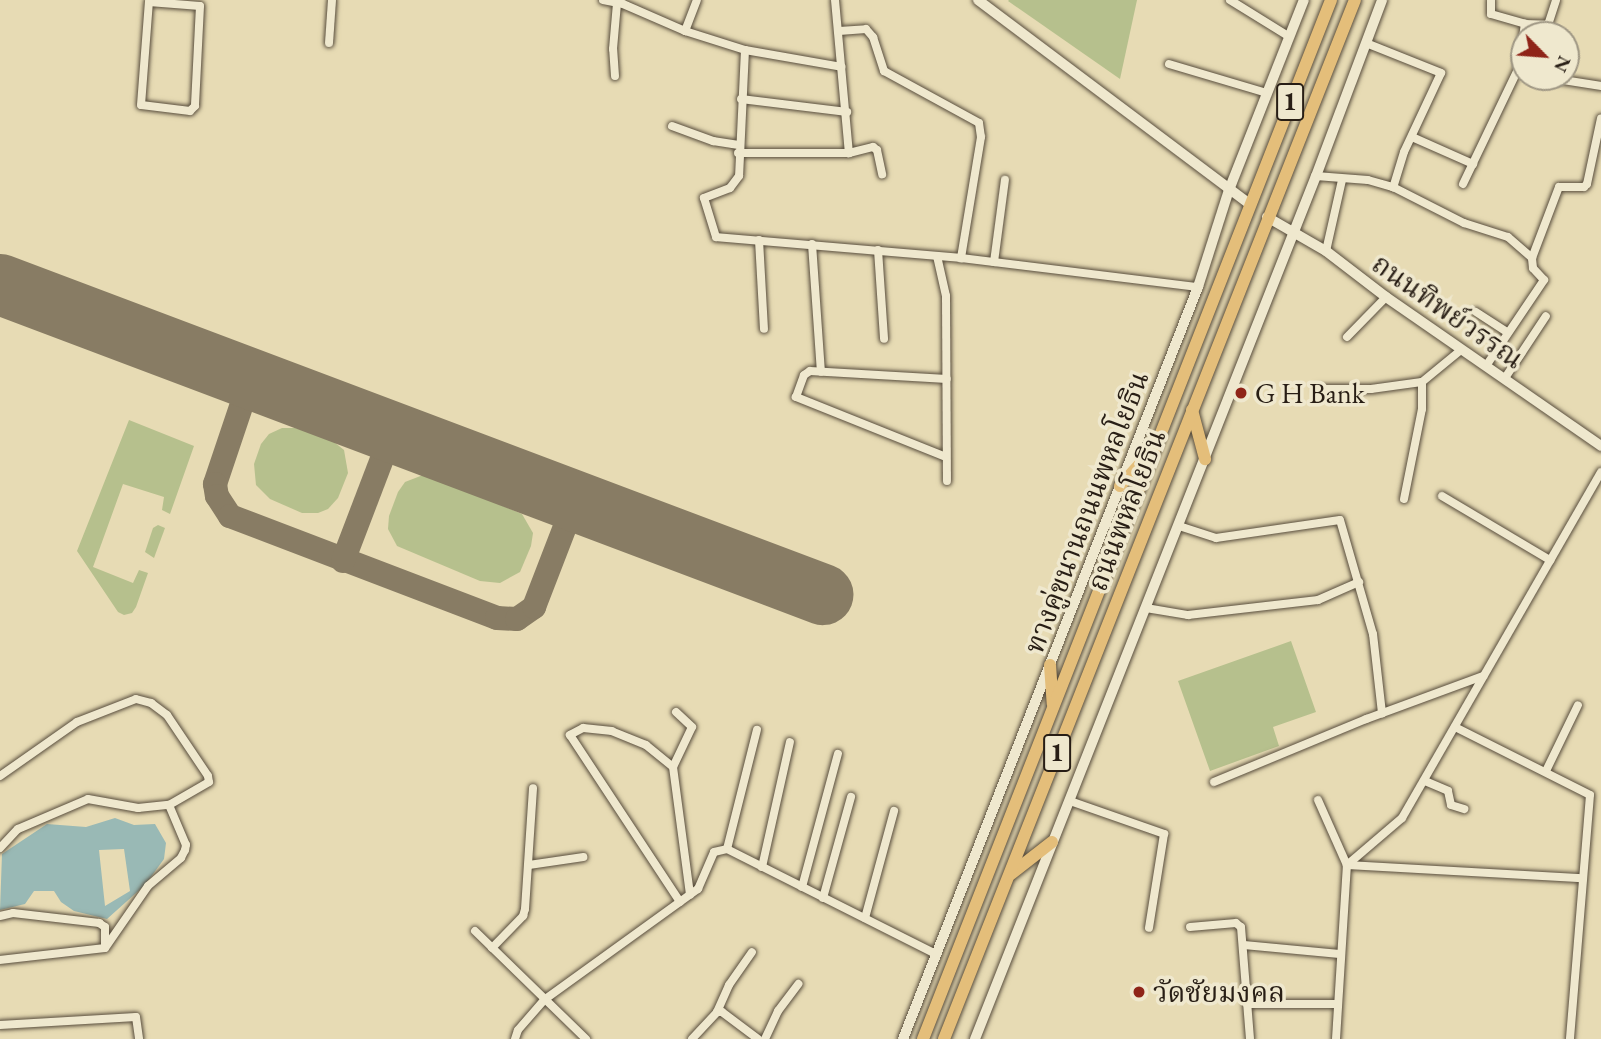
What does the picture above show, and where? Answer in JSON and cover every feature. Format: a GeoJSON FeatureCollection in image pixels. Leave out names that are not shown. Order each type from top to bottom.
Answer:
{"type":"FeatureCollection","features":[{"type":"Feature","properties":{"kind":"highway","name":"ถนนพหลโยธิน"},"geometry":{"type":"LineString","coordinates":[[923,1039],[1331,0]]}},
{"type":"Feature","properties":{"kind":"highway","name":"ถนนพหลโยธิน"},"geometry":{"type":"LineString","coordinates":[[944,1039],[1355,0]]}},
{"type":"Feature","properties":{"kind":"highway"},"geometry":{"type":"LineString","coordinates":[[1250,204],[1267,217]]}},
{"type":"Feature","properties":{"kind":"highway"},"geometry":{"type":"LineString","coordinates":[[1192,410],[1205,459]]}},
{"type":"Feature","properties":{"kind":"highway"},"geometry":{"type":"LineString","coordinates":[[1120,486],[1155,448]]}},
{"type":"Feature","properties":{"kind":"highway"},"geometry":{"type":"LineString","coordinates":[[1050,665],[1053,708]]}},
{"type":"Feature","properties":{"kind":"highway"},"geometry":{"type":"LineString","coordinates":[[1009,876],[1052,842]]}},
{"type":"Feature","properties":{"kind":"main road"},"geometry":{"type":"LineString","coordinates":[[978,0],[1250,204]]}},
{"type":"Feature","properties":{"kind":"main road","name":"ทางคู่ขนานถนนพหลโยธิน"},"geometry":{"type":"LineString","coordinates":[[903,1039],[1198,287],[1230,190],[1304,0]]}},
{"type":"Feature","properties":{"kind":"main road","name":"1"},"geometry":{"type":"LineString","coordinates":[[975,1039],[1179,526],[1382,0]]}},
{"type":"Feature","properties":{"kind":"street"},"geometry":{"type":"LineString","coordinates":[[329,43],[332,0]]}},
{"type":"Feature","properties":{"kind":"street"},"geometry":{"type":"LineString","coordinates":[[603,0],[745,50],[842,67]]}},
{"type":"Feature","properties":{"kind":"street"},"geometry":{"type":"LineString","coordinates":[[685,31],[697,0]]}},
{"type":"Feature","properties":{"kind":"street"},"geometry":{"type":"LineString","coordinates":[[835,0],[849,153]]}},
{"type":"Feature","properties":{"kind":"street"},"geometry":{"type":"LineString","coordinates":[[1230,0],[1290,37]]}},
{"type":"Feature","properties":{"kind":"street"},"geometry":{"type":"LineString","coordinates":[[1491,0],[1491,14],[1515,21]]}},
{"type":"Feature","properties":{"kind":"street"},"geometry":{"type":"LineString","coordinates":[[1549,21],[1556,0]]}},
{"type":"Feature","properties":{"kind":"street"},"geometry":{"type":"LineString","coordinates":[[168,1],[200,6],[194,106],[190,111],[141,105],[149,2],[168,1]]}},
{"type":"Feature","properties":{"kind":"street"},"geometry":{"type":"LineString","coordinates":[[615,76],[613,49],[617,3]]}},
{"type":"Feature","properties":{"kind":"street"},"geometry":{"type":"LineString","coordinates":[[839,31],[866,29],[873,37],[884,71],[979,123],[981,137],[961,258]]}},
{"type":"Feature","properties":{"kind":"street"},"geometry":{"type":"LineString","coordinates":[[1366,43],[1441,73],[1404,152],[1393,187]]}},
{"type":"Feature","properties":{"kind":"street"},"geometry":{"type":"LineString","coordinates":[[745,50],[738,149],[739,176],[730,188],[706,195],[705,204],[716,237],[961,258],[1198,287]]}},
{"type":"Feature","properties":{"kind":"street"},"geometry":{"type":"LineString","coordinates":[[1169,64],[1267,93]]}},
{"type":"Feature","properties":{"kind":"street"},"geometry":{"type":"LineString","coordinates":[[1580,83],[1601,86]]}},
{"type":"Feature","properties":{"kind":"street"},"geometry":{"type":"LineString","coordinates":[[1463,184],[1511,91]]}},
{"type":"Feature","properties":{"kind":"street"},"geometry":{"type":"LineString","coordinates":[[741,99],[846,112]]}},
{"type":"Feature","properties":{"kind":"street"},"geometry":{"type":"LineString","coordinates":[[1486,366],[1544,280],[1532,268],[1532,258],[1559,187],[1584,187],[1587,184],[1601,118]]}},
{"type":"Feature","properties":{"kind":"street"},"geometry":{"type":"LineString","coordinates":[[672,126],[738,149],[849,153],[876,148],[882,174]]}},
{"type":"Feature","properties":{"kind":"street"},"geometry":{"type":"LineString","coordinates":[[1412,137],[1473,164]]}},
{"type":"Feature","properties":{"kind":"street"},"geometry":{"type":"LineString","coordinates":[[1316,176],[1368,180],[1393,187],[1464,223],[1508,237],[1532,258]]}},
{"type":"Feature","properties":{"kind":"street"},"geometry":{"type":"LineString","coordinates":[[994,262],[1005,180]]}},
{"type":"Feature","properties":{"kind":"street"},"geometry":{"type":"LineString","coordinates":[[1326,251],[1342,180]]}},
{"type":"Feature","properties":{"kind":"street","name":"ถนนทิพย์วรรณ"},"geometry":{"type":"LineString","coordinates":[[1267,217],[1326,251],[1386,297],[1601,446]]}},
{"type":"Feature","properties":{"kind":"street"},"geometry":{"type":"LineString","coordinates":[[760,240],[764,329]]}},
{"type":"Feature","properties":{"kind":"street"},"geometry":{"type":"LineString","coordinates":[[812,244],[821,372]]}},
{"type":"Feature","properties":{"kind":"street"},"geometry":{"type":"LineString","coordinates":[[878,250],[884,339]]}},
{"type":"Feature","properties":{"kind":"street"},"geometry":{"type":"LineString","coordinates":[[937,256],[946,296],[947,481]]}},
{"type":"Feature","properties":{"kind":"street"},"geometry":{"type":"LineString","coordinates":[[1348,337],[1386,297]]}},
{"type":"Feature","properties":{"kind":"street"},"geometry":{"type":"LineString","coordinates":[[1476,313],[1508,333]]}},
{"type":"Feature","properties":{"kind":"street"},"geometry":{"type":"LineString","coordinates":[[1504,378],[1546,316]]}},
{"type":"Feature","properties":{"kind":"street"},"geometry":{"type":"LineString","coordinates":[[1318,389],[1382,388],[1422,382],[1461,350]]}},
{"type":"Feature","properties":{"kind":"street"},"geometry":{"type":"LineString","coordinates":[[946,457],[799,400],[797,394],[806,372],[947,379]]}},
{"type":"Feature","properties":{"kind":"street"},"geometry":{"type":"LineString","coordinates":[[1404,499],[1422,409],[1422,382]]}},
{"type":"Feature","properties":{"kind":"street"},"geometry":{"type":"LineString","coordinates":[[1347,865],[1402,818],[1601,472]]}},
{"type":"Feature","properties":{"kind":"street"},"geometry":{"type":"LineString","coordinates":[[1442,496],[1550,560]]}},
{"type":"Feature","properties":{"kind":"street"},"geometry":{"type":"LineString","coordinates":[[1179,526],[1216,538],[1336,519],[1343,524],[1373,634],[1382,713]]}},
{"type":"Feature","properties":{"kind":"street"},"geometry":{"type":"LineString","coordinates":[[1146,608],[1188,615],[1318,600],[1359,582]]}},
{"type":"Feature","properties":{"kind":"street"},"geometry":{"type":"LineString","coordinates":[[1214,782],[1382,713],[1483,676]]}},
{"type":"Feature","properties":{"kind":"street"},"geometry":{"type":"LineString","coordinates":[[0,776],[77,722],[136,699],[151,703],[167,715],[208,776],[209,782],[169,805],[138,808],[88,799],[18,829],[0,848]]}},
{"type":"Feature","properties":{"kind":"street"},"geometry":{"type":"LineString","coordinates":[[1546,771],[1577,705]]}},
{"type":"Feature","properties":{"kind":"street"},"geometry":{"type":"LineString","coordinates":[[676,712],[692,727],[673,767],[690,895]]}},
{"type":"Feature","properties":{"kind":"street"},"geometry":{"type":"LineString","coordinates":[[1455,727],[1590,795],[1570,1039]]}},
{"type":"Feature","properties":{"kind":"street"},"geometry":{"type":"LineString","coordinates":[[673,767],[646,745],[612,731],[591,728],[570,735],[680,902]]}},
{"type":"Feature","properties":{"kind":"street"},"geometry":{"type":"LineString","coordinates":[[727,849],[757,730]]}},
{"type":"Feature","properties":{"kind":"street"},"geometry":{"type":"LineString","coordinates":[[762,867],[790,742]]}},
{"type":"Feature","properties":{"kind":"street"},"geometry":{"type":"LineString","coordinates":[[802,887],[838,754]]}},
{"type":"Feature","properties":{"kind":"street"},"geometry":{"type":"LineString","coordinates":[[1425,782],[1448,791],[1451,805],[1464,809]]}},
{"type":"Feature","properties":{"kind":"street"},"geometry":{"type":"LineString","coordinates":[[492,948],[523,916],[533,788]]}},
{"type":"Feature","properties":{"kind":"street"},"geometry":{"type":"LineString","coordinates":[[823,898],[851,797]]}},
{"type":"Feature","properties":{"kind":"street"},"geometry":{"type":"LineString","coordinates":[[1318,800],[1347,865],[1336,1039]]}},
{"type":"Feature","properties":{"kind":"street"},"geometry":{"type":"LineString","coordinates":[[1070,801],[1164,834],[1149,928]]}},
{"type":"Feature","properties":{"kind":"street"},"geometry":{"type":"LineString","coordinates":[[0,960],[105,948],[148,886],[181,858],[185,850],[186,845],[169,805]]}},
{"type":"Feature","properties":{"kind":"street"},"geometry":{"type":"LineString","coordinates":[[865,918],[894,811]]}},
{"type":"Feature","properties":{"kind":"street"},"geometry":{"type":"LineString","coordinates":[[515,1039],[518,1030],[544,1000],[698,889],[713,852],[727,849],[936,954]]}},
{"type":"Feature","properties":{"kind":"street"},"geometry":{"type":"LineString","coordinates":[[529,865],[583,857]]}},
{"type":"Feature","properties":{"kind":"street"},"geometry":{"type":"LineString","coordinates":[[1347,865],[1583,878]]}},
{"type":"Feature","properties":{"kind":"street"},"geometry":{"type":"LineString","coordinates":[[0,916],[13,913],[99,923],[105,927],[105,948]]}},
{"type":"Feature","properties":{"kind":"street"},"geometry":{"type":"LineString","coordinates":[[1190,927],[1236,923],[1241,927],[1250,1039]]}},
{"type":"Feature","properties":{"kind":"street"},"geometry":{"type":"LineString","coordinates":[[475,932],[586,1039]]}},
{"type":"Feature","properties":{"kind":"street"},"geometry":{"type":"LineString","coordinates":[[1244,945],[1340,954]]}},
{"type":"Feature","properties":{"kind":"street"},"geometry":{"type":"LineString","coordinates":[[692,1039],[717,1012],[729,985],[752,952]]}},
{"type":"Feature","properties":{"kind":"street"},"geometry":{"type":"LineString","coordinates":[[765,1039],[784,1000],[798,984]]}},
{"type":"Feature","properties":{"kind":"street"},"geometry":{"type":"LineString","coordinates":[[1247,1004],[1337,1004]]}},
{"type":"Feature","properties":{"kind":"street"},"geometry":{"type":"LineString","coordinates":[[717,1012],[727,1014],[758,1039]]}},
{"type":"Feature","properties":{"kind":"street"},"geometry":{"type":"LineString","coordinates":[[0,1025],[136,1017],[139,1039]]}},
{"type":"Feature","properties":{"kind":"green space"},"geometry":{"type":"Polygon","coordinates":[[[1137,0],[1120,79],[1008,1],[1137,0]]]}},
{"type":"Feature","properties":{"kind":"green space"},"geometry":{"type":"Polygon","coordinates":[[[129,420],[194,446],[170,514],[162,510],[164,497],[123,484],[93,567],[133,583],[139,570],[148,573],[136,607],[132,613],[124,615],[118,612],[77,551],[129,420]]]}},
{"type":"Feature","properties":{"kind":"green space"},"geometry":{"type":"Polygon","coordinates":[[[282,428],[295,428],[329,438],[344,450],[348,473],[338,498],[328,509],[318,513],[302,513],[270,499],[256,485],[254,464],[261,444],[269,434],[282,428]]]}},
{"type":"Feature","properties":{"kind":"green space"},"geometry":{"type":"Polygon","coordinates":[[[423,475],[435,477],[522,514],[533,533],[531,546],[520,572],[500,583],[480,581],[397,546],[388,529],[389,516],[405,482],[423,475]]]}},
{"type":"Feature","properties":{"kind":"green space"},"geometry":{"type":"Polygon","coordinates":[[[158,525],[165,528],[154,558],[145,552],[153,528],[158,525]]]}},
{"type":"Feature","properties":{"kind":"green space"},"geometry":{"type":"Polygon","coordinates":[[[1291,641],[1316,712],[1273,727],[1279,746],[1210,771],[1178,681],[1291,641]]]}},
{"type":"Feature","properties":{"kind":"water"},"geometry":{"type":"Polygon","coordinates":[[[115,818],[134,825],[155,824],[166,843],[164,859],[145,885],[107,919],[74,911],[61,902],[54,891],[34,891],[25,904],[0,910],[2,854],[47,824],[86,827],[115,818]],[[124,849],[99,850],[105,906],[130,891],[124,849]]]}},
{"type":"Feature","properties":{"kind":"taxiway"},"geometry":{"type":"LineString","coordinates":[[251,377],[215,484],[217,496],[230,516],[497,618],[517,619],[534,607],[576,498]]}},
{"type":"Feature","properties":{"kind":"taxiway"},"geometry":{"type":"LineString","coordinates":[[343,561],[393,430]]}},
{"type":"Feature","properties":{"kind":"runway"},"geometry":{"type":"LineString","coordinates":[[0,284],[822,594]]}},
{"type":"Feature","properties":{"kind":"place","name":"G H Bank"},"geometry":{"type":"Point","coordinates":[1241,393]}},
{"type":"Feature","properties":{"kind":"place","name":"วัดชัยมงคล"},"geometry":{"type":"Point","coordinates":[1139,992]}}]}
